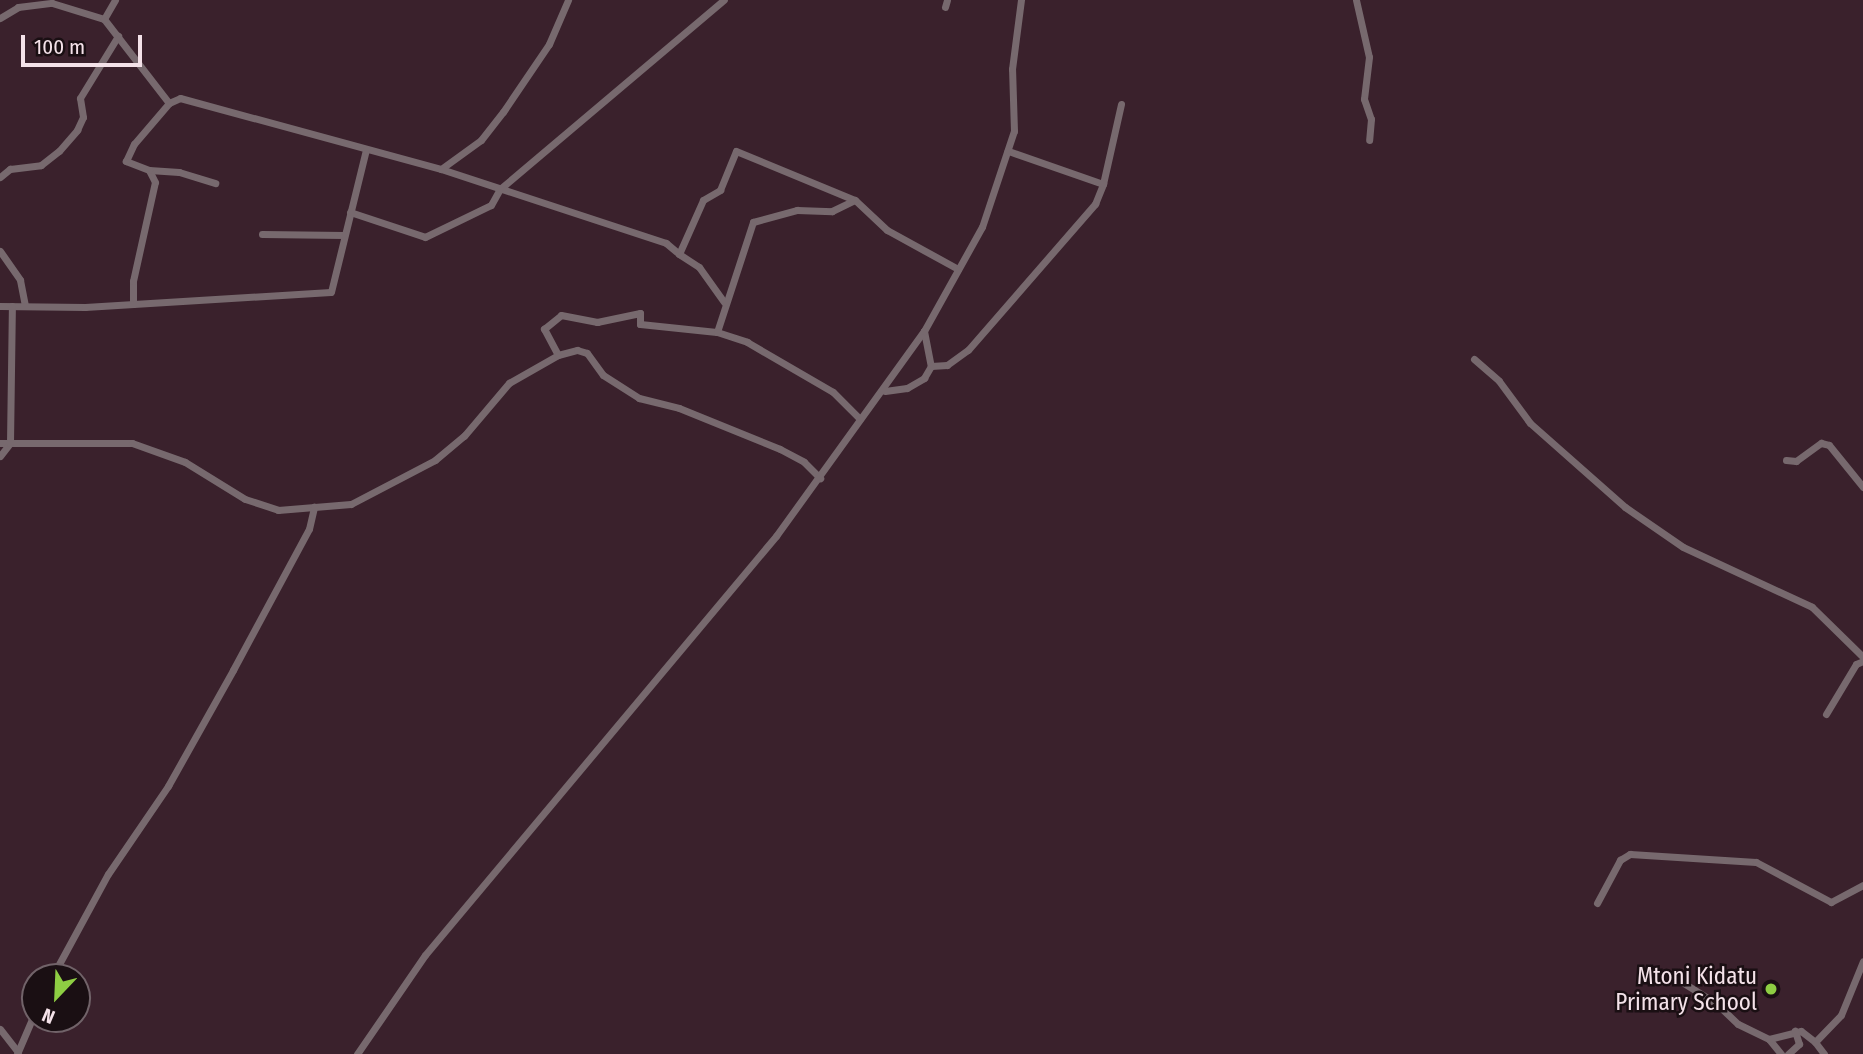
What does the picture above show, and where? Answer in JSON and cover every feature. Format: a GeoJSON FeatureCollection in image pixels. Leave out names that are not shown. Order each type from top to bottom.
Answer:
{"type":"FeatureCollection","features":[{"type":"Feature","properties":{"kind":"street"},"geometry":{"type":"LineString","coordinates":[[104,19],[115,0]]}},
{"type":"Feature","properties":{"kind":"street"},"geometry":{"type":"LineString","coordinates":[[441,169],[481,140],[523,85],[549,44],[568,0]]}},
{"type":"Feature","properties":{"kind":"street"},"geometry":{"type":"LineString","coordinates":[[350,212],[425,237],[491,205],[500,189],[724,0]]}},
{"type":"Feature","properties":{"kind":"street"},"geometry":{"type":"LineString","coordinates":[[357,1054],[425,955],[821,478],[860,419],[885,391],[924,331],[982,227],[1014,131],[1012,69],[1021,0]]}},
{"type":"Feature","properties":{"kind":"street"},"geometry":{"type":"LineString","coordinates":[[1356,0],[1369,57],[1364,99],[1371,119],[1369,140]]}},
{"type":"Feature","properties":{"kind":"street"},"geometry":{"type":"LineString","coordinates":[[0,18],[18,7],[52,3],[104,19],[169,103]]}},
{"type":"Feature","properties":{"kind":"street"},"geometry":{"type":"LineString","coordinates":[[0,177],[10,169],[41,165],[59,151],[80,124],[80,98],[118,36]]}},
{"type":"Feature","properties":{"kind":"street"},"geometry":{"type":"LineString","coordinates":[[215,183],[179,172],[149,170],[127,161],[134,144],[169,103],[180,98],[441,169],[666,243],[699,267],[724,302]]}},
{"type":"Feature","properties":{"kind":"street"},"geometry":{"type":"LineString","coordinates":[[931,366],[947,365],[968,350],[1085,218],[1103,184],[1121,104]]}},
{"type":"Feature","properties":{"kind":"street"},"geometry":{"type":"LineString","coordinates":[[0,306],[133,304],[331,292],[366,149]]}},
{"type":"Feature","properties":{"kind":"street"},"geometry":{"type":"LineString","coordinates":[[679,254],[704,200],[720,190],[736,151],[855,200],[887,230],[958,270]]}},
{"type":"Feature","properties":{"kind":"street"},"geometry":{"type":"LineString","coordinates":[[1008,151],[1103,184]]}},
{"type":"Feature","properties":{"kind":"street"},"geometry":{"type":"LineString","coordinates":[[133,304],[133,281],[152,209],[155,182],[149,170]]}},
{"type":"Feature","properties":{"kind":"street"},"geometry":{"type":"LineString","coordinates":[[717,332],[724,302],[753,222],[797,210],[832,211],[855,200]]}},
{"type":"Feature","properties":{"kind":"street"},"geometry":{"type":"LineString","coordinates":[[262,234],[344,235]]}},
{"type":"Feature","properties":{"kind":"street"},"geometry":{"type":"LineString","coordinates":[[0,251],[20,280],[25,306]]}},
{"type":"Feature","properties":{"kind":"street"},"geometry":{"type":"LineString","coordinates":[[0,456],[10,443],[12,306]]}},
{"type":"Feature","properties":{"kind":"street"},"geometry":{"type":"LineString","coordinates":[[558,355],[544,329],[561,315],[597,322],[640,313],[640,324],[717,332],[747,342],[833,392],[860,419]]}},
{"type":"Feature","properties":{"kind":"street"},"geometry":{"type":"LineString","coordinates":[[885,391],[907,388],[924,378],[931,366],[924,331]]}},
{"type":"Feature","properties":{"kind":"street"},"geometry":{"type":"LineString","coordinates":[[0,443],[132,443],[185,462],[245,499],[278,510],[351,504],[435,460],[464,436],[509,383],[558,355],[587,353],[603,374],[639,398],[679,408],[780,450],[804,462],[821,478]]}},
{"type":"Feature","properties":{"kind":"street"},"geometry":{"type":"LineString","coordinates":[[1474,359],[1499,381],[1530,424],[1625,507],[1683,547],[1812,607],[1863,659],[1856,663],[1826,714]]}},
{"type":"Feature","properties":{"kind":"street"},"geometry":{"type":"LineString","coordinates":[[1786,460],[1796,461],[1821,443],[1829,444],[1863,487]]}},
{"type":"Feature","properties":{"kind":"street"},"geometry":{"type":"LineString","coordinates":[[60,963],[108,874],[169,786],[309,529],[314,507]]}},
{"type":"Feature","properties":{"kind":"street"},"geometry":{"type":"LineString","coordinates":[[1597,903],[1620,860],[1630,854],[1756,862],[1831,902],[1863,886]]}},
{"type":"Feature","properties":{"kind":"street"},"geometry":{"type":"LineString","coordinates":[[1815,1042],[1841,1015],[1863,961]]}},
{"type":"Feature","properties":{"kind":"street"},"geometry":{"type":"LineString","coordinates":[[1682,982],[1716,1003],[1738,1024],[1769,1039],[1781,1054]]}},
{"type":"Feature","properties":{"kind":"street"},"geometry":{"type":"LineString","coordinates":[[0,1029],[17,1053]]}},
{"type":"Feature","properties":{"kind":"street"},"geometry":{"type":"LineString","coordinates":[[1788,1054],[1798,1044],[1795,1031]]}},
{"type":"Feature","properties":{"kind":"street"},"geometry":{"type":"LineString","coordinates":[[1769,1039],[1795,1031],[1805,1032],[1824,1054]]}},
{"type":"Feature","properties":{"kind":"street"},"geometry":{"type":"LineString","coordinates":[[17,1053],[26,1033]]}},
{"type":"Feature","properties":{"kind":"place","name":"Mtoni Kidatu Primary School"},"geometry":{"type":"Point","coordinates":[1771,989]}}]}
